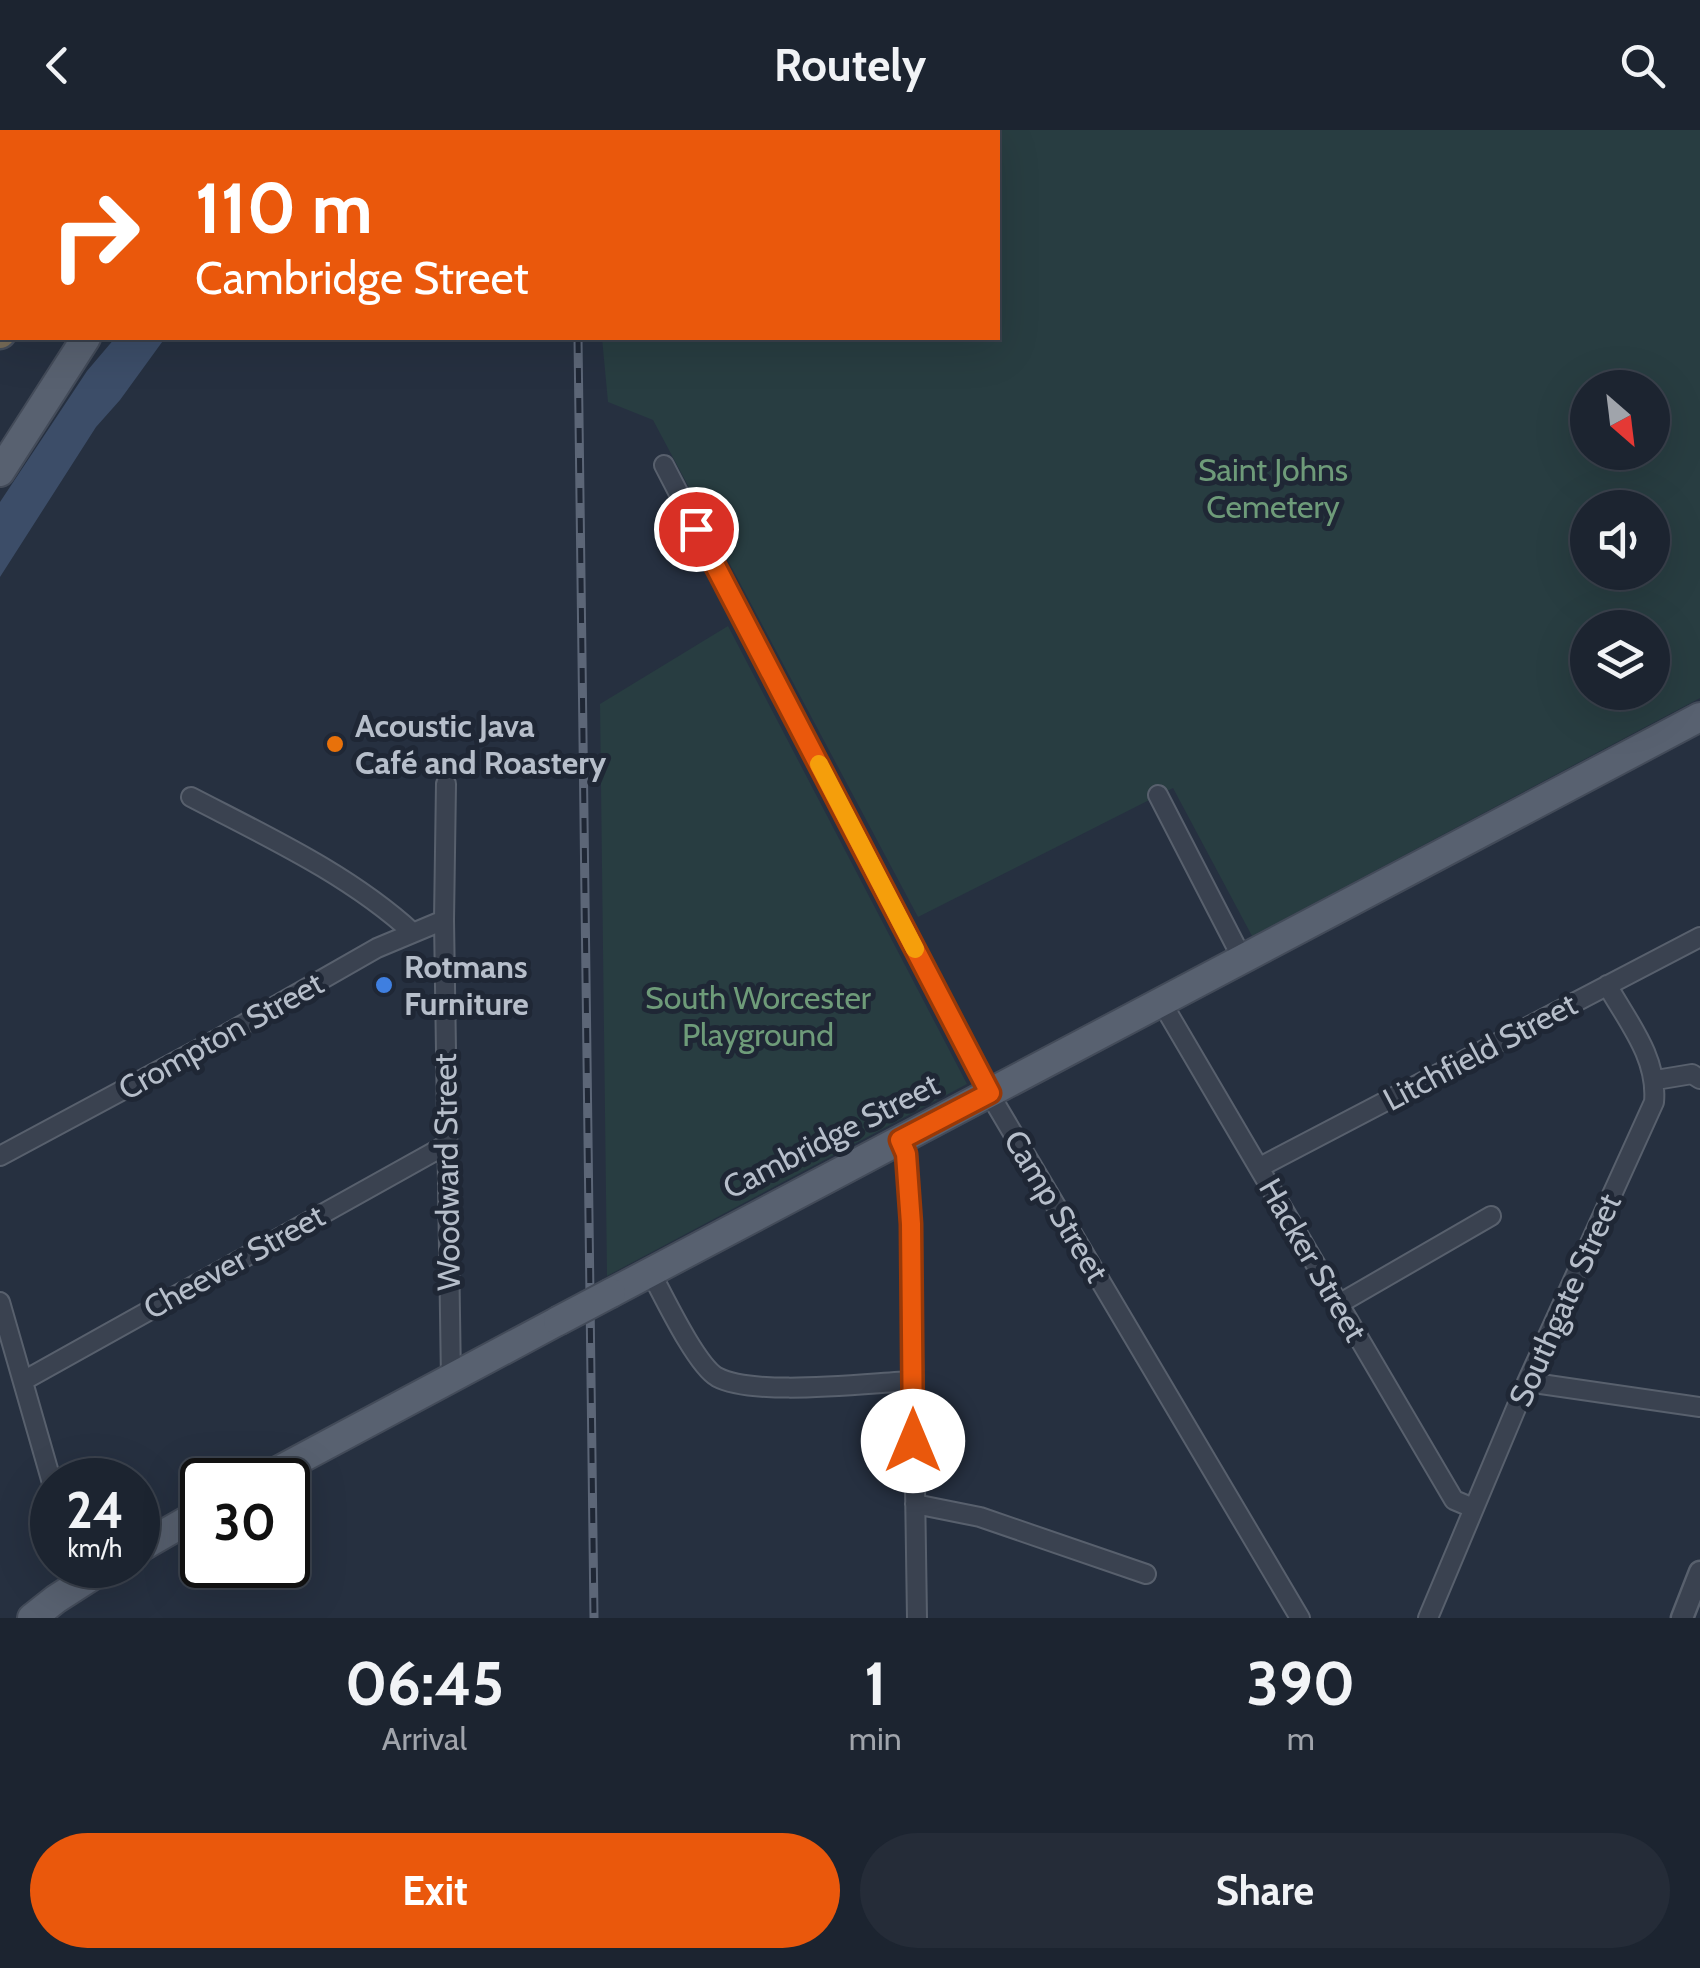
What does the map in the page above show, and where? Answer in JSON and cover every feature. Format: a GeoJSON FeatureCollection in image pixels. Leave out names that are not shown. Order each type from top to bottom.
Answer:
{"type":"FeatureCollection","features":[{"type":"Feature","properties":{"kind":"main road"},"geometry":{"type":"LineString","coordinates":[[0,472],[85,340]]}},
{"type":"Feature","properties":{"kind":"main road","name":"Cambridge Street"},"geometry":{"type":"LineString","coordinates":[[303,1458],[1700,717]]}},
{"type":"Feature","properties":{"kind":"main road"},"geometry":{"type":"LineString","coordinates":[[32,1618],[72,1588]]}},
{"type":"Feature","properties":{"kind":"street","name":"Camp Street"},"geometry":{"type":"LineString","coordinates":[[664,465],[990,1093],[1300,1618]]}},
{"type":"Feature","properties":{"kind":"street","name":"Woodward Street"},"geometry":{"type":"LineString","coordinates":[[446,784],[444,920],[451,1380]]}},
{"type":"Feature","properties":{"kind":"street"},"geometry":{"type":"LineString","coordinates":[[1158,795],[1243,960]]}},
{"type":"Feature","properties":{"kind":"street"},"geometry":{"type":"LineString","coordinates":[[192,797],[382,904],[413,934]]}},
{"type":"Feature","properties":{"kind":"street","name":"Crompton Street"},"geometry":{"type":"LineString","coordinates":[[0,1156],[377,948],[444,920]]}},
{"type":"Feature","properties":{"kind":"street","name":"Litchfield Street"},"geometry":{"type":"LineString","coordinates":[[1260,1167],[1700,936]]}},
{"type":"Feature","properties":{"kind":"street"},"geometry":{"type":"LineString","coordinates":[[1607,985],[1646,1053],[1656,1080],[1692,1074],[1700,1079]]}},
{"type":"Feature","properties":{"kind":"street","name":"Hacker Street"},"geometry":{"type":"LineString","coordinates":[[1162,1003],[1454,1500],[1472,1508]]}},
{"type":"Feature","properties":{"kind":"street","name":"Southgate Street"},"geometry":{"type":"LineString","coordinates":[[1428,1618],[1472,1508],[1654,1102],[1656,1080]]}},
{"type":"Feature","properties":{"kind":"street"},"geometry":{"type":"LineString","coordinates":[[900,1140],[906,1154],[910,1207],[916,1618]]}},
{"type":"Feature","properties":{"kind":"street","name":"Cheever Street"},"geometry":{"type":"LineString","coordinates":[[23,1381],[446,1145]]}},
{"type":"Feature","properties":{"kind":"street"},"geometry":{"type":"LineString","coordinates":[[1337,1304],[1491,1216]]}},
{"type":"Feature","properties":{"kind":"street"},"geometry":{"type":"LineString","coordinates":[[650,1271],[686,1337],[715,1376],[746,1386],[912,1380]]}},
{"type":"Feature","properties":{"kind":"street"},"geometry":{"type":"LineString","coordinates":[[0,1302],[45,1458]]}},
{"type":"Feature","properties":{"kind":"street"},"geometry":{"type":"LineString","coordinates":[[1528,1382],[1700,1407]]}},
{"type":"Feature","properties":{"kind":"street"},"geometry":{"type":"LineString","coordinates":[[914,1504],[980,1517],[1146,1574]]}},
{"type":"Feature","properties":{"kind":"street"},"geometry":{"type":"LineString","coordinates":[[1682,1618],[1700,1572]]}},
{"type":"Feature","properties":{"kind":"green space","name":"Saint Johns Cemetery"},"geometry":{"type":"Polygon","coordinates":[[[1000,130],[1700,130],[1700,698],[1252,936],[1173,788],[918,917],[653,420],[608,402],[602,340],[1000,340],[1000,130]]]}},
{"type":"Feature","properties":{"kind":"green space","name":"South Worcester Playground"},"geometry":{"type":"Polygon","coordinates":[[[728,626],[967,1084],[607,1276],[600,704],[728,626]]]}},
{"type":"Feature","properties":{"kind":"water"},"geometry":{"type":"Polygon","coordinates":[[[113,340],[164,340],[96,427],[0,577],[0,502],[87,371],[113,340]]]}},
{"type":"Feature","properties":{"kind":"railway"},"geometry":{"type":"LineString","coordinates":[[578,340],[594,1618]]}},
{"type":"Feature","properties":{"kind":"slow traffic"},"geometry":{"type":"LineString","coordinates":[[819,764],[915,949]]}},
{"type":"Feature","properties":{"kind":"place","name":"Acoustic Java Café and Roastery"},"geometry":{"type":"Point","coordinates":[335,744]}},
{"type":"Feature","properties":{"kind":"place","name":"Rotmans Furniture"},"geometry":{"type":"Point","coordinates":[384,985]}},
{"type":"Feature","properties":{"kind":"route"},"geometry":{"type":"LineString","coordinates":[[696,529],[990,1093],[900,1140],[906,1154],[911,1224],[913,1441]]}}]}
